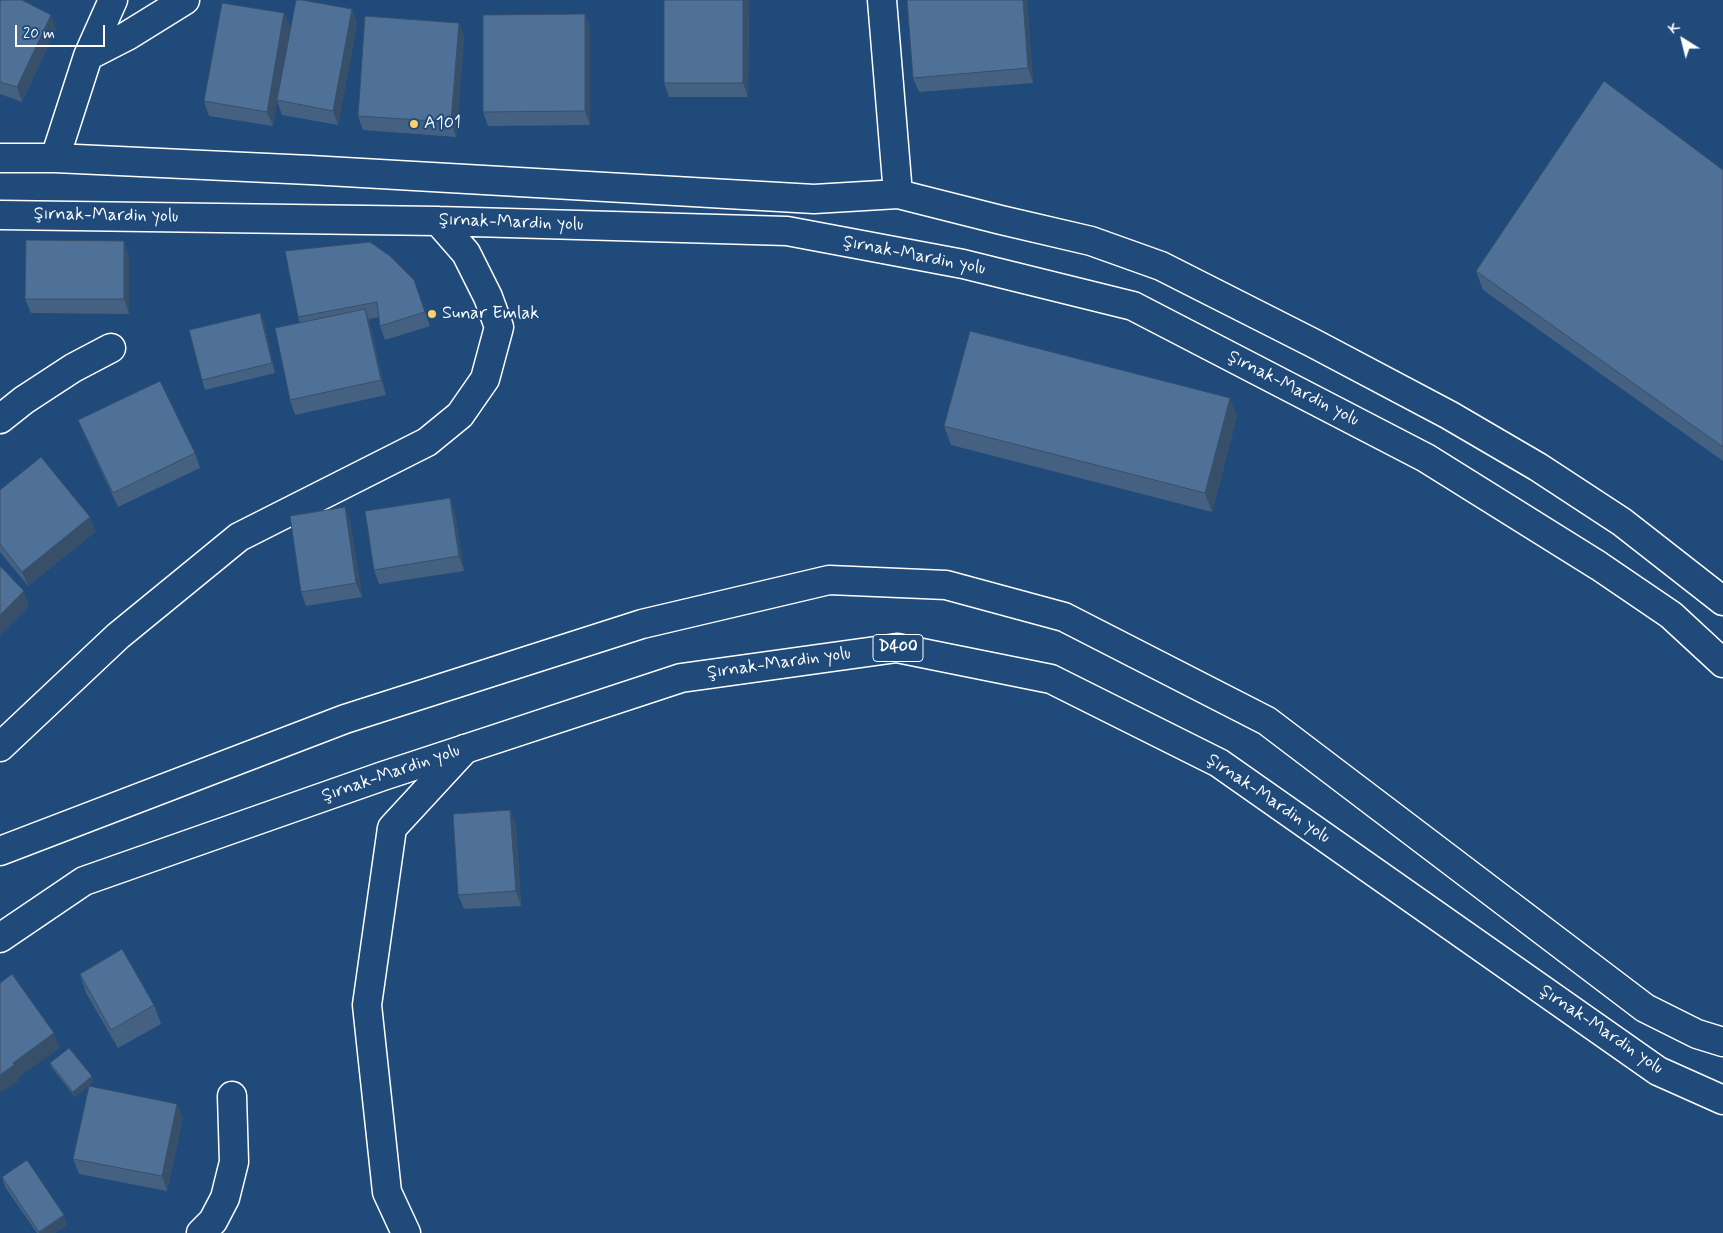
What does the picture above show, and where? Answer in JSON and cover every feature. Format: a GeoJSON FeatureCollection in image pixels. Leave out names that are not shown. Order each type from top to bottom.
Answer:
{"type":"FeatureCollection","features":[{"type":"Feature","properties":{"kind":"main road"},"geometry":{"type":"LineString","coordinates":[[55,158],[88,56],[113,0]]}},
{"type":"Feature","properties":{"kind":"main road"},"geometry":{"type":"LineString","coordinates":[[88,56],[127,36],[185,0]]}},
{"type":"Feature","properties":{"kind":"main road"},"geometry":{"type":"LineString","coordinates":[[882,0],[898,194]]}},
{"type":"Feature","properties":{"kind":"main road"},"geometry":{"type":"LineString","coordinates":[[0,158],[55,158],[310,170],[814,199],[898,194],[1092,241],[1161,266],[1440,410],[1538,467],[1622,522],[1723,601]]}},
{"type":"Feature","properties":{"kind":"main road","name":"Şırnak-Mardin yolu"},"geometry":{"type":"LineString","coordinates":[[0,215],[438,221],[787,231],[962,264],[1133,306],[1426,458],[1599,566],[1671,615],[1723,663]]}},
{"type":"Feature","properties":{"kind":"main road"},"geometry":{"type":"LineString","coordinates":[[0,747],[118,636],[239,537],[427,442],[460,415],[485,379],[499,327],[488,296],[466,253],[438,221]]}},
{"type":"Feature","properties":{"kind":"main road"},"geometry":{"type":"LineString","coordinates":[[0,419],[24,400],[73,368],[111,348]]}},
{"type":"Feature","properties":{"kind":"main road"},"geometry":{"type":"LineString","coordinates":[[0,851],[345,719],[642,624],[829,580],[946,585],[1064,617],[1267,721],[1645,1008],[1698,1034],[1723,1042]]}},
{"type":"Feature","properties":{"kind":"main road","name":"Şırnak-Mardin yolu"},"geometry":{"type":"LineString","coordinates":[[0,938],[84,881],[373,779],[680,678],[897,648],[1051,679],[1218,763],[1658,1071],[1723,1100]]}},
{"type":"Feature","properties":{"kind":"main road"},"geometry":{"type":"LineString","coordinates":[[406,1233],[387,1192],[367,1005],[392,828],[466,749]]}},
{"type":"Feature","properties":{"kind":"main road"},"geometry":{"type":"LineString","coordinates":[[201,1233],[213,1221],[225,1198],[234,1162],[232,1096]]}},
{"type":"Feature","properties":{"kind":"building"},"geometry":{"type":"Polygon","coordinates":[[[1,0],[22,0],[51,15],[17,87],[0,82],[1,0]]]}},
{"type":"Feature","properties":{"kind":"building"},"geometry":{"type":"Polygon","coordinates":[[[296,0],[352,9],[333,111],[277,100],[296,0]]]}},
{"type":"Feature","properties":{"kind":"building"},"geometry":{"type":"Polygon","coordinates":[[[664,0],[743,0],[743,83],[664,83],[664,0]]]}},
{"type":"Feature","properties":{"kind":"building"},"geometry":{"type":"Polygon","coordinates":[[[907,0],[1023,0],[1028,68],[913,78],[907,0]]]}},
{"type":"Feature","properties":{"kind":"building"},"geometry":{"type":"Polygon","coordinates":[[[222,3],[284,13],[267,112],[204,101],[222,3]]]}},
{"type":"Feature","properties":{"kind":"building"},"geometry":{"type":"Polygon","coordinates":[[[585,14],[585,111],[483,112],[483,15],[585,14]]]}},
{"type":"Feature","properties":{"kind":"building"},"geometry":{"type":"Polygon","coordinates":[[[365,16],[459,23],[451,122],[358,116],[365,16]]]}},
{"type":"Feature","properties":{"kind":"building"},"geometry":{"type":"Polygon","coordinates":[[[1604,81],[1723,170],[1723,447],[1476,271],[1604,81]]]}},
{"type":"Feature","properties":{"kind":"building"},"geometry":{"type":"Polygon","coordinates":[[[26,240],[124,241],[124,299],[25,299],[26,240]]]}},
{"type":"Feature","properties":{"kind":"building"},"geometry":{"type":"Polygon","coordinates":[[[370,242],[390,256],[414,280],[425,312],[380,326],[377,302],[298,317],[285,251],[370,242]]]}},
{"type":"Feature","properties":{"kind":"building"},"geometry":{"type":"Polygon","coordinates":[[[365,309],[381,380],[290,400],[275,328],[365,309]]]}},
{"type":"Feature","properties":{"kind":"building"},"geometry":{"type":"Polygon","coordinates":[[[260,313],[272,363],[202,380],[189,330],[260,313]]]}},
{"type":"Feature","properties":{"kind":"building"},"geometry":{"type":"Polygon","coordinates":[[[970,331],[1230,398],[1205,493],[944,426],[970,331]]]}},
{"type":"Feature","properties":{"kind":"building"},"geometry":{"type":"Polygon","coordinates":[[[160,381],[195,453],[113,493],[78,420],[160,381]]]}},
{"type":"Feature","properties":{"kind":"building"},"geometry":{"type":"Polygon","coordinates":[[[41,457],[90,517],[22,572],[0,544],[0,490],[41,457]]]}},
{"type":"Feature","properties":{"kind":"building"},"geometry":{"type":"Polygon","coordinates":[[[450,498],[459,556],[374,570],[365,511],[450,498]]]}},
{"type":"Feature","properties":{"kind":"building"},"geometry":{"type":"Polygon","coordinates":[[[345,507],[356,583],[301,592],[290,516],[345,507]]]}},
{"type":"Feature","properties":{"kind":"building"},"geometry":{"type":"Polygon","coordinates":[[[0,566],[24,591],[0,615],[0,566]]]}},
{"type":"Feature","properties":{"kind":"building"},"geometry":{"type":"Polygon","coordinates":[[[510,810],[516,891],[458,895],[453,814],[510,810]]]}},
{"type":"Feature","properties":{"kind":"building"},"geometry":{"type":"Polygon","coordinates":[[[122,949],[154,1005],[111,1030],[80,974],[122,949]]]}},
{"type":"Feature","properties":{"kind":"building"},"geometry":{"type":"Polygon","coordinates":[[[12,974],[54,1033],[0,1075],[0,983],[12,974]]]}},
{"type":"Feature","properties":{"kind":"building"},"geometry":{"type":"Polygon","coordinates":[[[69,1048],[92,1076],[73,1092],[50,1063],[69,1048]]]}},
{"type":"Feature","properties":{"kind":"building"},"geometry":{"type":"Polygon","coordinates":[[[89,1086],[177,1104],[162,1176],[73,1159],[89,1086]]]}},
{"type":"Feature","properties":{"kind":"building"},"geometry":{"type":"Polygon","coordinates":[[[27,1160],[64,1215],[39,1232],[2,1177],[27,1160]]]}},
{"type":"Feature","properties":{"kind":"place","name":"A101"},"geometry":{"type":"Point","coordinates":[414,124]}},
{"type":"Feature","properties":{"kind":"place","name":"Sunar Emlak"},"geometry":{"type":"Point","coordinates":[432,314]}}]}
